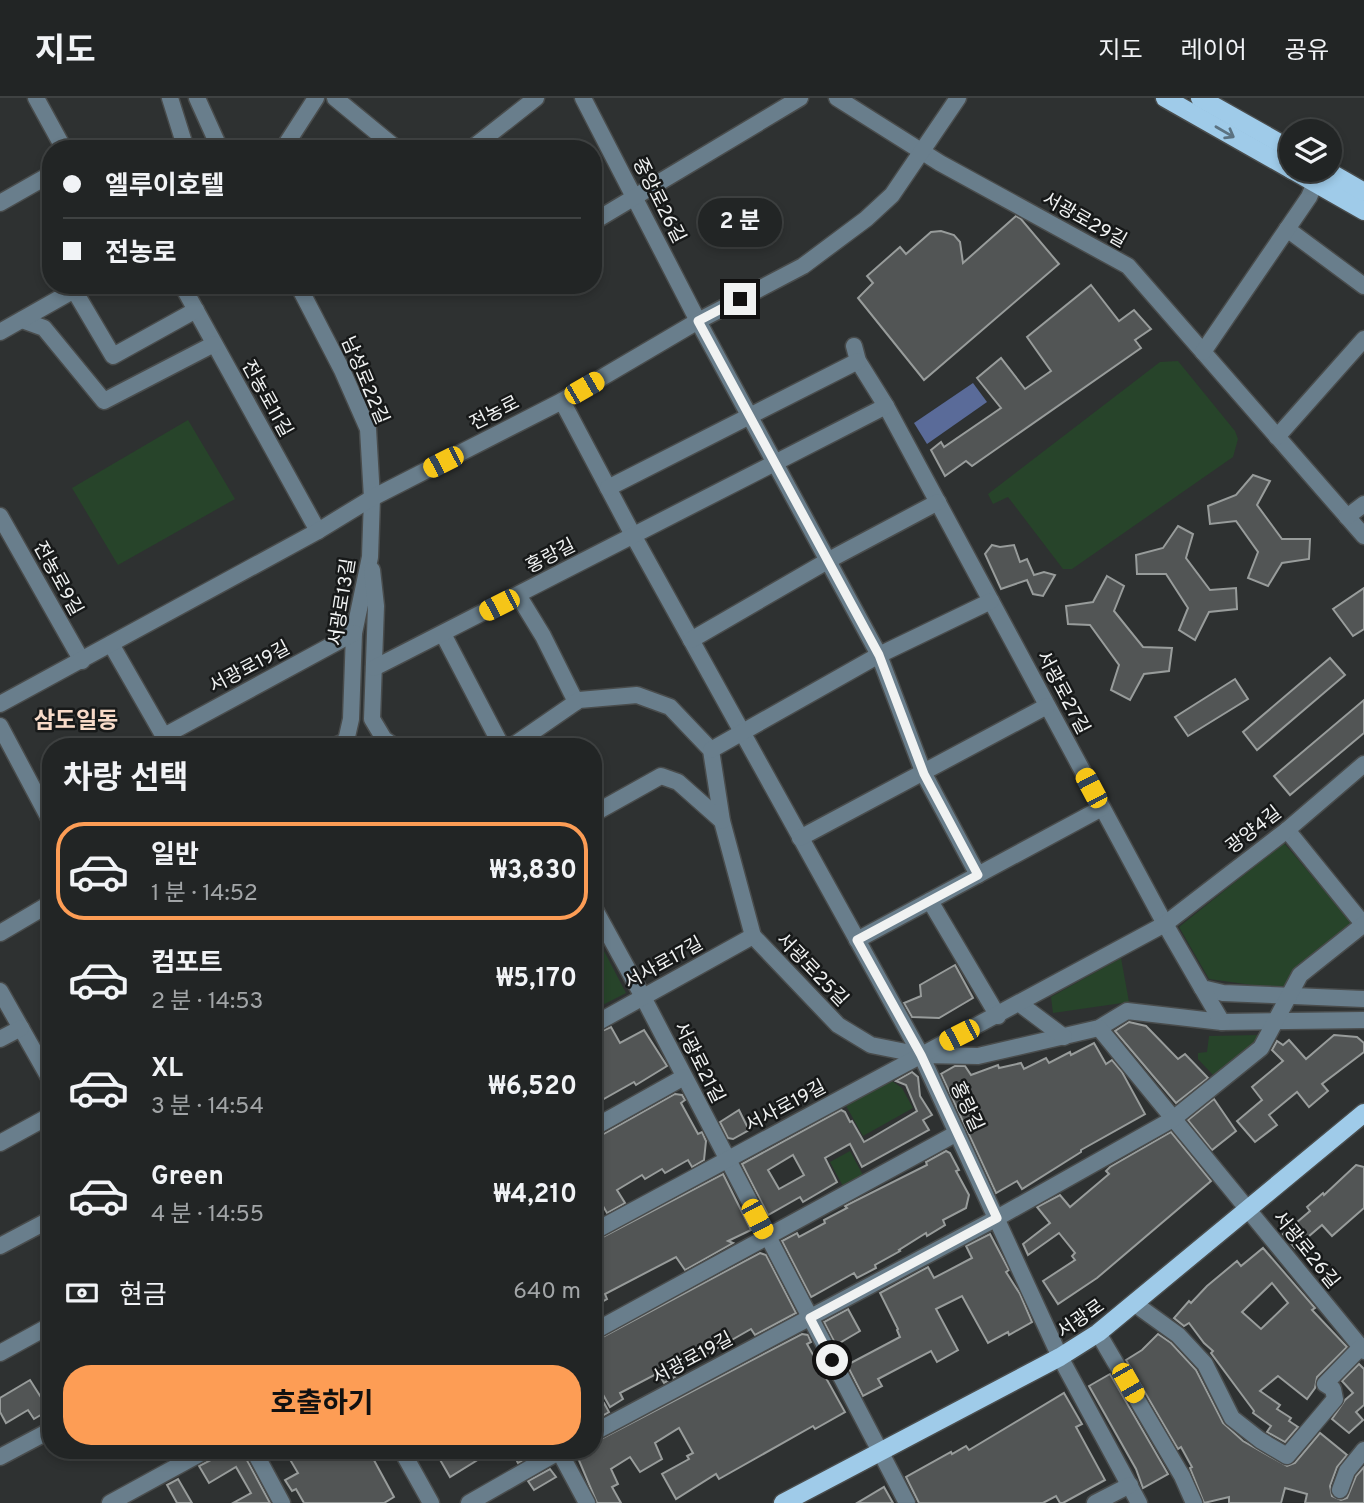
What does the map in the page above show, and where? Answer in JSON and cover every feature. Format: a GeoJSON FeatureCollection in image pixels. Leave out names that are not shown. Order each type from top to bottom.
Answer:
{"type":"FeatureCollection","features":[{"type":"Feature","properties":{"kind":"main road"},"geometry":{"type":"LineString","coordinates":[[1165,98],[1279,163]]}},
{"type":"Feature","properties":{"kind":"main road"},"geometry":{"type":"LineString","coordinates":[[1200,98],[1221,103],[1279,141]]}},
{"type":"Feature","properties":{"kind":"main road"},"geometry":{"type":"LineString","coordinates":[[1328,182],[1364,211]]}},
{"type":"Feature","properties":{"kind":"main road"},"geometry":{"type":"LineString","coordinates":[[1336,182],[1364,192]]}},
{"type":"Feature","properties":{"kind":"main road","name":"서광로"},"geometry":{"type":"LineString","coordinates":[[783,1503],[1060,1357],[1098,1333],[1362,1120]]}},
{"type":"Feature","properties":{"kind":"street"},"geometry":{"type":"LineString","coordinates":[[36,98],[59,140]]}},
{"type":"Feature","properties":{"kind":"street"},"geometry":{"type":"LineString","coordinates":[[170,98],[183,140]]}},
{"type":"Feature","properties":{"kind":"street"},"geometry":{"type":"LineString","coordinates":[[197,98],[216,140]]}},
{"type":"Feature","properties":{"kind":"street"},"geometry":{"type":"LineString","coordinates":[[290,140],[316,98]]}},
{"type":"Feature","properties":{"kind":"street"},"geometry":{"type":"LineString","coordinates":[[335,98],[386,140]]}},
{"type":"Feature","properties":{"kind":"street","name":"중앙로26길"},"geometry":{"type":"LineString","coordinates":[[583,98],[698,321]]}},
{"type":"Feature","properties":{"kind":"street"},"geometry":{"type":"LineString","coordinates":[[602,217],[800,98]]}},
{"type":"Feature","properties":{"kind":"street","name":"서광로29길"},"geometry":{"type":"LineString","coordinates":[[837,98],[940,163],[1128,266],[1364,536]]}},
{"type":"Feature","properties":{"kind":"street","name":"전농로"},"geometry":{"type":"LineString","coordinates":[[0,704],[318,531],[372,498],[562,401],[698,321],[803,266],[866,219],[892,195],[958,98]]}},
{"type":"Feature","properties":{"kind":"street"},"geometry":{"type":"LineString","coordinates":[[481,140],[527,100]]}},
{"type":"Feature","properties":{"kind":"street"},"geometry":{"type":"LineString","coordinates":[[0,203],[42,179]]}},
{"type":"Feature","properties":{"kind":"street"},"geometry":{"type":"LineString","coordinates":[[1203,352],[1317,182]]}},
{"type":"Feature","properties":{"kind":"street"},"geometry":{"type":"LineString","coordinates":[[1287,229],[1364,286]]}},
{"type":"Feature","properties":{"kind":"street"},"geometry":{"type":"LineString","coordinates":[[0,332],[68,294]]}},
{"type":"Feature","properties":{"kind":"street"},"geometry":{"type":"LineString","coordinates":[[82,294],[113,356],[196,310]]}},
{"type":"Feature","properties":{"kind":"street","name":"전농로11길"},"geometry":{"type":"LineString","coordinates":[[187,294],[318,531]]}},
{"type":"Feature","properties":{"kind":"street","name":"남성로22길"},"geometry":{"type":"LineString","coordinates":[[304,294],[368,429],[372,498]]}},
{"type":"Feature","properties":{"kind":"street"},"geometry":{"type":"LineString","coordinates":[[22,320],[44,328],[104,401],[214,344]]}},
{"type":"Feature","properties":{"kind":"street"},"geometry":{"type":"LineString","coordinates":[[698,321],[879,655],[924,774],[978,875]]}},
{"type":"Feature","properties":{"kind":"street"},"geometry":{"type":"LineString","coordinates":[[1277,437],[1364,339]]}},
{"type":"Feature","properties":{"kind":"street","name":"서광로27길"},"geometry":{"type":"LineString","coordinates":[[751,415],[856,354],[1165,924],[1222,1022]]}},
{"type":"Feature","properties":{"kind":"street","name":"홍랑길"},"geometry":{"type":"LineString","coordinates":[[562,401],[633,535],[921,1055],[1060,1357],[1139,1503]]}},
{"type":"Feature","properties":{"kind":"street"},"geometry":{"type":"LineString","coordinates":[[633,535],[886,405]]}},
{"type":"Feature","properties":{"kind":"street"},"geometry":{"type":"LineString","coordinates":[[608,488],[751,415]]}},
{"type":"Feature","properties":{"kind":"street","name":"서광로13길"},"geometry":{"type":"LineString","coordinates":[[347,738],[351,719],[354,633],[370,557],[372,498]]}},
{"type":"Feature","properties":{"kind":"street"},"geometry":{"type":"LineString","coordinates":[[691,640],[829,560],[938,502]]}},
{"type":"Feature","properties":{"kind":"street"},"geometry":{"type":"LineString","coordinates":[[1348,517],[1364,504]]}},
{"type":"Feature","properties":{"kind":"street","name":"전농로9길"},"geometry":{"type":"LineString","coordinates":[[0,516],[82,661]]}},
{"type":"Feature","properties":{"kind":"street","name":"홍랑길"},"geometry":{"type":"LineString","coordinates":[[374,668],[633,535]]}},
{"type":"Feature","properties":{"kind":"street"},"geometry":{"type":"LineString","coordinates":[[370,557],[376,606],[372,719],[383,738]]}},
{"type":"Feature","properties":{"kind":"street"},"geometry":{"type":"LineString","coordinates":[[517,595],[543,636],[576,702]]}},
{"type":"Feature","properties":{"kind":"street"},"geometry":{"type":"LineString","coordinates":[[524,738],[576,702],[637,695],[670,707],[711,750],[879,655],[991,601]]}},
{"type":"Feature","properties":{"kind":"street","name":"서광로19길"},"geometry":{"type":"LineString","coordinates":[[174,738],[354,633]]}},
{"type":"Feature","properties":{"kind":"street"},"geometry":{"type":"LineString","coordinates":[[443,634],[497,738]]}},
{"type":"Feature","properties":{"kind":"street","name":"서광로19길"},"geometry":{"type":"LineString","coordinates":[[111,644],[165,738]]}},
{"type":"Feature","properties":{"kind":"street"},"geometry":{"type":"LineString","coordinates":[[800,838],[1047,706]]}},
{"type":"Feature","properties":{"kind":"street"},"geometry":{"type":"LineString","coordinates":[[351,719],[372,719]]}},
{"type":"Feature","properties":{"kind":"street"},"geometry":{"type":"LineString","coordinates":[[0,726],[42,805]]}},
{"type":"Feature","properties":{"kind":"street","name":"서광로25길"},"geometry":{"type":"LineString","coordinates":[[711,750],[722,821],[753,936],[838,1025],[871,1045],[921,1055],[978,1056],[1099,1028],[1127,1011],[1222,1022],[1364,1020]]}},
{"type":"Feature","properties":{"kind":"street","name":"광양4길"},"geometry":{"type":"LineString","coordinates":[[1165,924],[1287,830],[1364,764]]}},
{"type":"Feature","properties":{"kind":"street"},"geometry":{"type":"LineString","coordinates":[[602,809],[661,776],[678,782],[722,821]]}},
{"type":"Feature","properties":{"kind":"street"},"geometry":{"type":"LineString","coordinates":[[857,940],[1102,808]]}},
{"type":"Feature","properties":{"kind":"street"},"geometry":{"type":"LineString","coordinates":[[810,1318],[997,1218],[1173,1119],[1261,1048],[1300,975],[1364,924],[1287,830]]}},
{"type":"Feature","properties":{"kind":"street"},"geometry":{"type":"LineString","coordinates":[[930,901],[998,1016]]}},
{"type":"Feature","properties":{"kind":"street"},"geometry":{"type":"LineString","coordinates":[[0,933],[42,908]]}},
{"type":"Feature","properties":{"kind":"street","name":"서사로19길"},"geometry":{"type":"LineString","coordinates":[[602,1227],[1165,924]]}},
{"type":"Feature","properties":{"kind":"street","name":"서광로21길"},"geometry":{"type":"LineString","coordinates":[[602,925],[643,997],[906,1503]]}},
{"type":"Feature","properties":{"kind":"street","name":"서사로17길"},"geometry":{"type":"LineString","coordinates":[[602,1019],[753,936]]}},
{"type":"Feature","properties":{"kind":"street"},"geometry":{"type":"LineString","coordinates":[[1202,988],[1223,993],[1364,999]]}},
{"type":"Feature","properties":{"kind":"street"},"geometry":{"type":"LineString","coordinates":[[0,991],[42,1065]]}},
{"type":"Feature","properties":{"kind":"street"},"geometry":{"type":"LineString","coordinates":[[1020,1004],[1064,1037]]}},
{"type":"Feature","properties":{"kind":"street"},"geometry":{"type":"LineString","coordinates":[[0,1039],[21,1028]]}},
{"type":"Feature","properties":{"kind":"street"},"geometry":{"type":"LineString","coordinates":[[1099,1028],[1248,1210]]}},
{"type":"Feature","properties":{"kind":"street"},"geometry":{"type":"LineString","coordinates":[[602,1123],[684,1077]]}},
{"type":"Feature","properties":{"kind":"street"},"geometry":{"type":"LineString","coordinates":[[0,1143],[42,1120]]}},
{"type":"Feature","properties":{"kind":"street"},"geometry":{"type":"LineString","coordinates":[[602,1327],[957,1133]]}},
{"type":"Feature","properties":{"kind":"street","name":"서광로26길"},"geometry":{"type":"LineString","coordinates":[[1135,1304],[1178,1335],[1205,1364],[1232,1418],[1260,1440],[1287,1456],[1335,1399],[1333,1390],[1325,1384],[1362,1349],[1248,1210]]}},
{"type":"Feature","properties":{"kind":"street"},"geometry":{"type":"LineString","coordinates":[[0,1246],[42,1224]]}},
{"type":"Feature","properties":{"kind":"street","name":"서광로19길"},"geometry":{"type":"LineString","coordinates":[[602,1428],[810,1318]]}},
{"type":"Feature","properties":{"kind":"street"},"geometry":{"type":"LineString","coordinates":[[0,1353],[42,1330]]}},
{"type":"Feature","properties":{"kind":"street"},"geometry":{"type":"LineString","coordinates":[[1098,1333],[1182,1476],[1194,1503]]}},
{"type":"Feature","properties":{"kind":"street"},"geometry":{"type":"LineString","coordinates":[[0,1457],[42,1435]]}},
{"type":"Feature","properties":{"kind":"street"},"geometry":{"type":"LineString","coordinates":[[1340,1490],[1348,1471],[1364,1450]]}},
{"type":"Feature","properties":{"kind":"street"},"geometry":{"type":"LineString","coordinates":[[110,1503],[190,1459]]}},
{"type":"Feature","properties":{"kind":"street"},"geometry":{"type":"LineString","coordinates":[[258,1459],[282,1503]]}},
{"type":"Feature","properties":{"kind":"street"},"geometry":{"type":"LineString","coordinates":[[406,1459],[431,1503]]}},
{"type":"Feature","properties":{"kind":"street"},"geometry":{"type":"LineString","coordinates":[[469,1503],[545,1459]]}},
{"type":"Feature","properties":{"kind":"street"},"geometry":{"type":"LineString","coordinates":[[563,1459],[587,1503]]}},
{"type":"Feature","properties":{"kind":"street"},"geometry":{"type":"LineString","coordinates":[[1095,1503],[1130,1485]]}},
{"type":"Feature","properties":{"kind":"green space"},"geometry":{"type":"Polygon","coordinates":[[[1178,361],[1235,431],[1238,439],[1233,457],[1072,569],[1063,569],[1008,497],[993,504],[988,494],[1160,362],[1178,361]]]}},
{"type":"Feature","properties":{"kind":"green space"},"geometry":{"type":"Polygon","coordinates":[[[188,420],[235,499],[118,565],[72,488],[188,420]]]}},
{"type":"Feature","properties":{"kind":"green space"},"geometry":{"type":"Polygon","coordinates":[[[1284,843],[1353,924],[1296,969],[1282,989],[1209,979],[1179,927],[1284,843]]]}},
{"type":"Feature","properties":{"kind":"green space"},"geometry":{"type":"Polygon","coordinates":[[[602,947],[626,993],[602,1005],[602,947]]]}},
{"type":"Feature","properties":{"kind":"green space"},"geometry":{"type":"Polygon","coordinates":[[[1121,958],[1129,1002],[1053,1013],[1051,997],[1121,958]]]}},
{"type":"Feature","properties":{"kind":"green space"},"geometry":{"type":"Polygon","coordinates":[[[1258,1035],[1256,1045],[1214,1076],[1198,1059],[1198,1053],[1207,1052],[1209,1036],[1258,1035]]]}},
{"type":"Feature","properties":{"kind":"green space"},"geometry":{"type":"Polygon","coordinates":[[[889,1079],[902,1088],[913,1108],[863,1136],[845,1104],[889,1079]]]}},
{"type":"Feature","properties":{"kind":"green space"},"geometry":{"type":"Polygon","coordinates":[[[850,1151],[864,1177],[844,1188],[830,1162],[850,1151]]]}},
{"type":"Feature","properties":{"kind":"water"},"geometry":{"type":"Polygon","coordinates":[[[973,383],[987,402],[927,444],[914,423],[973,383]]]}},
{"type":"Feature","properties":{"kind":"building"},"geometry":{"type":"Polygon","coordinates":[[[1016,216],[1059,264],[924,380],[858,298],[873,283],[867,276],[900,247],[906,254],[931,232],[941,231],[954,235],[960,242],[963,263],[1016,216]]]}},
{"type":"Feature","properties":{"kind":"building"},"geometry":{"type":"Polygon","coordinates":[[[1091,285],[1119,321],[1134,310],[1151,329],[1135,340],[1141,348],[972,466],[966,461],[945,476],[931,450],[941,442],[944,447],[1001,408],[977,378],[1001,358],[1025,389],[1051,371],[1027,337],[1091,285]]]}},
{"type":"Feature","properties":{"kind":"building"},"geometry":{"type":"Polygon","coordinates":[[[1253,475],[1270,481],[1257,505],[1282,539],[1310,539],[1309,559],[1282,563],[1268,586],[1248,578],[1258,552],[1236,521],[1210,524],[1208,506],[1236,495],[1253,475]]]}},
{"type":"Feature","properties":{"kind":"building"},"geometry":{"type":"Polygon","coordinates":[[[1178,526],[1193,534],[1186,558],[1210,590],[1236,588],[1237,609],[1209,612],[1195,640],[1179,630],[1188,608],[1166,574],[1137,574],[1136,555],[1163,548],[1178,526]]]}},
{"type":"Feature","properties":{"kind":"building"},"geometry":{"type":"Polygon","coordinates":[[[992,545],[1014,545],[1020,562],[1027,559],[1034,575],[1044,572],[1055,575],[1043,596],[1033,594],[1027,580],[1001,589],[985,554],[992,545]]]}},
{"type":"Feature","properties":{"kind":"building"},"geometry":{"type":"Polygon","coordinates":[[[1107,576],[1124,586],[1114,611],[1143,647],[1172,648],[1169,671],[1144,674],[1130,700],[1111,690],[1119,665],[1090,625],[1068,624],[1066,606],[1093,602],[1107,576]]]}},
{"type":"Feature","properties":{"kind":"building"},"geometry":{"type":"Polygon","coordinates":[[[1364,588],[1364,629],[1353,636],[1333,609],[1364,588]]]}},
{"type":"Feature","properties":{"kind":"building"},"geometry":{"type":"Polygon","coordinates":[[[1330,658],[1345,675],[1257,750],[1243,732],[1330,658]]]}},
{"type":"Feature","properties":{"kind":"building"},"geometry":{"type":"Polygon","coordinates":[[[1235,679],[1248,699],[1188,736],[1175,717],[1235,679]]]}},
{"type":"Feature","properties":{"kind":"building"},"geometry":{"type":"Polygon","coordinates":[[[1364,700],[1364,733],[1290,795],[1274,776],[1364,700]]]}},
{"type":"Feature","properties":{"kind":"building"},"geometry":{"type":"Polygon","coordinates":[[[955,965],[973,998],[939,1018],[912,1017],[904,1003],[921,996],[920,985],[955,965]]]}},
{"type":"Feature","properties":{"kind":"building"},"geometry":{"type":"Polygon","coordinates":[[[1129,1022],[1146,1026],[1178,1059],[1185,1054],[1208,1078],[1176,1103],[1115,1031],[1129,1022]]]}},
{"type":"Feature","properties":{"kind":"building"},"geometry":{"type":"Polygon","coordinates":[[[611,1027],[620,1043],[644,1030],[667,1066],[636,1085],[634,1082],[602,1100],[602,1031],[611,1027]]]}},
{"type":"Feature","properties":{"kind":"building"},"geometry":{"type":"Polygon","coordinates":[[[1334,1035],[1357,1037],[1364,1043],[1364,1052],[1322,1084],[1328,1091],[1309,1107],[1297,1092],[1269,1115],[1277,1125],[1255,1142],[1237,1121],[1262,1100],[1252,1087],[1283,1061],[1272,1050],[1277,1041],[1283,1045],[1289,1040],[1306,1059],[1334,1035]]]}},
{"type":"Feature","properties":{"kind":"building"},"geometry":{"type":"Polygon","coordinates":[[[1094,1043],[1106,1064],[1112,1060],[1122,1072],[1145,1114],[1081,1150],[1022,1189],[1017,1181],[996,1193],[941,1074],[955,1066],[965,1066],[971,1075],[998,1065],[999,1068],[1021,1063],[1024,1069],[1046,1058],[1049,1063],[1070,1052],[1071,1055],[1094,1043]]]}},
{"type":"Feature","properties":{"kind":"building"},"geometry":{"type":"Polygon","coordinates":[[[912,1072],[918,1077],[920,1096],[932,1115],[923,1120],[929,1130],[862,1167],[850,1144],[825,1158],[837,1182],[803,1202],[800,1197],[768,1215],[742,1164],[841,1110],[850,1122],[852,1121],[864,1142],[917,1111],[906,1085],[896,1081],[912,1072]],[[793,1155],[768,1170],[779,1189],[804,1175],[793,1155]]]}},
{"type":"Feature","properties":{"kind":"building"},"geometry":{"type":"Polygon","coordinates":[[[675,1094],[682,1095],[685,1100],[681,1103],[698,1134],[702,1132],[706,1141],[704,1160],[692,1167],[688,1160],[665,1173],[662,1169],[645,1179],[642,1175],[617,1190],[625,1203],[607,1213],[602,1204],[602,1135],[675,1094]]]}},
{"type":"Feature","properties":{"kind":"building"},"geometry":{"type":"Polygon","coordinates":[[[1214,1099],[1236,1131],[1212,1150],[1188,1120],[1214,1099]]]}},
{"type":"Feature","properties":{"kind":"building"},"geometry":{"type":"Polygon","coordinates":[[[739,1110],[749,1130],[733,1139],[728,1138],[720,1122],[739,1110]]]}},
{"type":"Feature","properties":{"kind":"building"},"geometry":{"type":"Polygon","coordinates":[[[1171,1132],[1211,1181],[1097,1278],[1058,1304],[1043,1281],[1075,1260],[1072,1256],[1075,1253],[1059,1233],[1028,1255],[1023,1244],[1050,1223],[1037,1207],[1060,1195],[1070,1207],[1109,1174],[1106,1171],[1110,1167],[1171,1132]]]}},
{"type":"Feature","properties":{"kind":"building"},"geometry":{"type":"Polygon","coordinates":[[[946,1151],[950,1153],[959,1170],[956,1171],[969,1195],[966,1208],[943,1220],[945,1225],[927,1236],[926,1233],[875,1265],[876,1268],[857,1278],[854,1273],[811,1297],[782,1241],[797,1233],[799,1237],[825,1223],[824,1220],[847,1208],[845,1206],[927,1165],[926,1162],[946,1151]]]}},
{"type":"Feature","properties":{"kind":"building"},"geometry":{"type":"Polygon","coordinates":[[[1356,1165],[1364,1167],[1364,1208],[1332,1236],[1322,1225],[1295,1248],[1283,1234],[1310,1211],[1307,1207],[1356,1165]]]}},
{"type":"Feature","properties":{"kind":"building"},"geometry":{"type":"Polygon","coordinates":[[[723,1174],[751,1230],[728,1241],[733,1243],[685,1270],[676,1257],[605,1294],[607,1299],[602,1302],[602,1237],[723,1174]]]}},
{"type":"Feature","properties":{"kind":"building"},"geometry":{"type":"Polygon","coordinates":[[[990,1234],[1032,1322],[988,1343],[962,1296],[936,1309],[958,1350],[937,1362],[931,1351],[878,1379],[882,1386],[863,1396],[847,1365],[900,1337],[880,1293],[928,1267],[934,1278],[972,1258],[966,1246],[990,1234]]]}},
{"type":"Feature","properties":{"kind":"building"},"geometry":{"type":"Polygon","coordinates":[[[1263,1248],[1315,1308],[1312,1310],[1347,1347],[1317,1377],[1315,1388],[1307,1399],[1278,1376],[1260,1391],[1280,1405],[1277,1409],[1291,1418],[1289,1421],[1298,1427],[1285,1442],[1267,1432],[1271,1426],[1253,1413],[1211,1353],[1213,1351],[1189,1323],[1184,1326],[1174,1318],[1189,1301],[1191,1303],[1237,1261],[1241,1266],[1263,1248]],[[1272,1283],[1242,1312],[1261,1329],[1288,1303],[1272,1283]]]}},
{"type":"Feature","properties":{"kind":"building"},"geometry":{"type":"Polygon","coordinates":[[[760,1253],[766,1255],[796,1313],[755,1335],[751,1329],[707,1354],[704,1350],[677,1364],[682,1372],[664,1383],[658,1373],[620,1393],[623,1399],[610,1407],[602,1393],[602,1337],[760,1253]]]}},
{"type":"Feature","properties":{"kind":"building"},"geometry":{"type":"Polygon","coordinates":[[[848,1309],[860,1331],[836,1345],[824,1322],[848,1309]]]}},
{"type":"Feature","properties":{"kind":"building"},"geometry":{"type":"Polygon","coordinates":[[[802,1334],[808,1335],[811,1342],[807,1344],[845,1412],[815,1429],[813,1426],[719,1479],[716,1474],[676,1499],[662,1474],[689,1459],[687,1456],[693,1453],[679,1428],[655,1443],[662,1459],[640,1472],[630,1457],[611,1469],[618,1484],[612,1487],[621,1503],[597,1503],[578,1459],[602,1459],[602,1438],[802,1334]]]}},
{"type":"Feature","properties":{"kind":"building"},"geometry":{"type":"Polygon","coordinates":[[[1158,1334],[1171,1343],[1196,1370],[1223,1423],[1243,1441],[1287,1466],[1295,1463],[1320,1433],[1347,1455],[1337,1467],[1330,1486],[1332,1496],[1341,1500],[1347,1498],[1356,1476],[1364,1467],[1364,1503],[1305,1503],[1307,1494],[1285,1488],[1281,1503],[1229,1503],[1229,1497],[1204,1503],[1190,1468],[1192,1467],[1181,1447],[1178,1449],[1126,1360],[1142,1350],[1158,1334]]]}},
{"type":"Feature","properties":{"kind":"building"},"geometry":{"type":"Polygon","coordinates":[[[1359,1364],[1364,1369],[1364,1405],[1356,1412],[1363,1420],[1349,1433],[1332,1419],[1353,1393],[1342,1381],[1359,1364]]]}},
{"type":"Feature","properties":{"kind":"building"},"geometry":{"type":"Polygon","coordinates":[[[1110,1374],[1168,1474],[1143,1488],[1136,1469],[1089,1386],[1110,1374]]]}},
{"type":"Feature","properties":{"kind":"building"},"geometry":{"type":"Polygon","coordinates":[[[30,1380],[42,1399],[42,1414],[34,1419],[28,1410],[6,1423],[0,1412],[0,1398],[30,1380]]]}},
{"type":"Feature","properties":{"kind":"building"},"geometry":{"type":"Polygon","coordinates":[[[1064,1393],[1082,1424],[1076,1427],[1105,1480],[1063,1503],[1060,1503],[1056,1496],[1043,1503],[919,1503],[906,1477],[951,1452],[952,1454],[966,1446],[969,1450],[1064,1393]]]}},
{"type":"Feature","properties":{"kind":"building"},"geometry":{"type":"Polygon","coordinates":[[[604,1403],[609,1412],[602,1416],[604,1403]]]}},
{"type":"Feature","properties":{"kind":"building"},"geometry":{"type":"Polygon","coordinates":[[[246,1459],[270,1503],[233,1503],[251,1493],[236,1467],[209,1483],[199,1466],[211,1460],[246,1459]]]}},
{"type":"Feature","properties":{"kind":"building"},"geometry":{"type":"Polygon","coordinates":[[[290,1459],[373,1459],[394,1497],[384,1503],[304,1503],[296,1489],[292,1491],[285,1480],[298,1473],[290,1459]]]}},
{"type":"Feature","properties":{"kind":"building"},"geometry":{"type":"Polygon","coordinates":[[[440,1459],[479,1459],[450,1477],[440,1459]]]}},
{"type":"Feature","properties":{"kind":"building"},"geometry":{"type":"Polygon","coordinates":[[[550,1469],[556,1477],[534,1490],[528,1481],[550,1469]]]}},
{"type":"Feature","properties":{"kind":"building"},"geometry":{"type":"Polygon","coordinates":[[[178,1479],[192,1503],[177,1503],[167,1485],[178,1479]]]}},
{"type":"Feature","properties":{"kind":"building"},"geometry":{"type":"Polygon","coordinates":[[[884,1487],[893,1503],[857,1503],[884,1487]]]}},
{"type":"Feature","properties":{"kind":"district","name":"삼도일동"},"geometry":{"type":"Point","coordinates":[76,720]}},
{"type":"Feature","properties":{"kind":"route"},"geometry":{"type":"LineString","coordinates":[[740,299],[698,321],[879,655],[924,774],[978,875],[857,940],[921,1055],[997,1218],[810,1318],[832,1360]]}}]}
